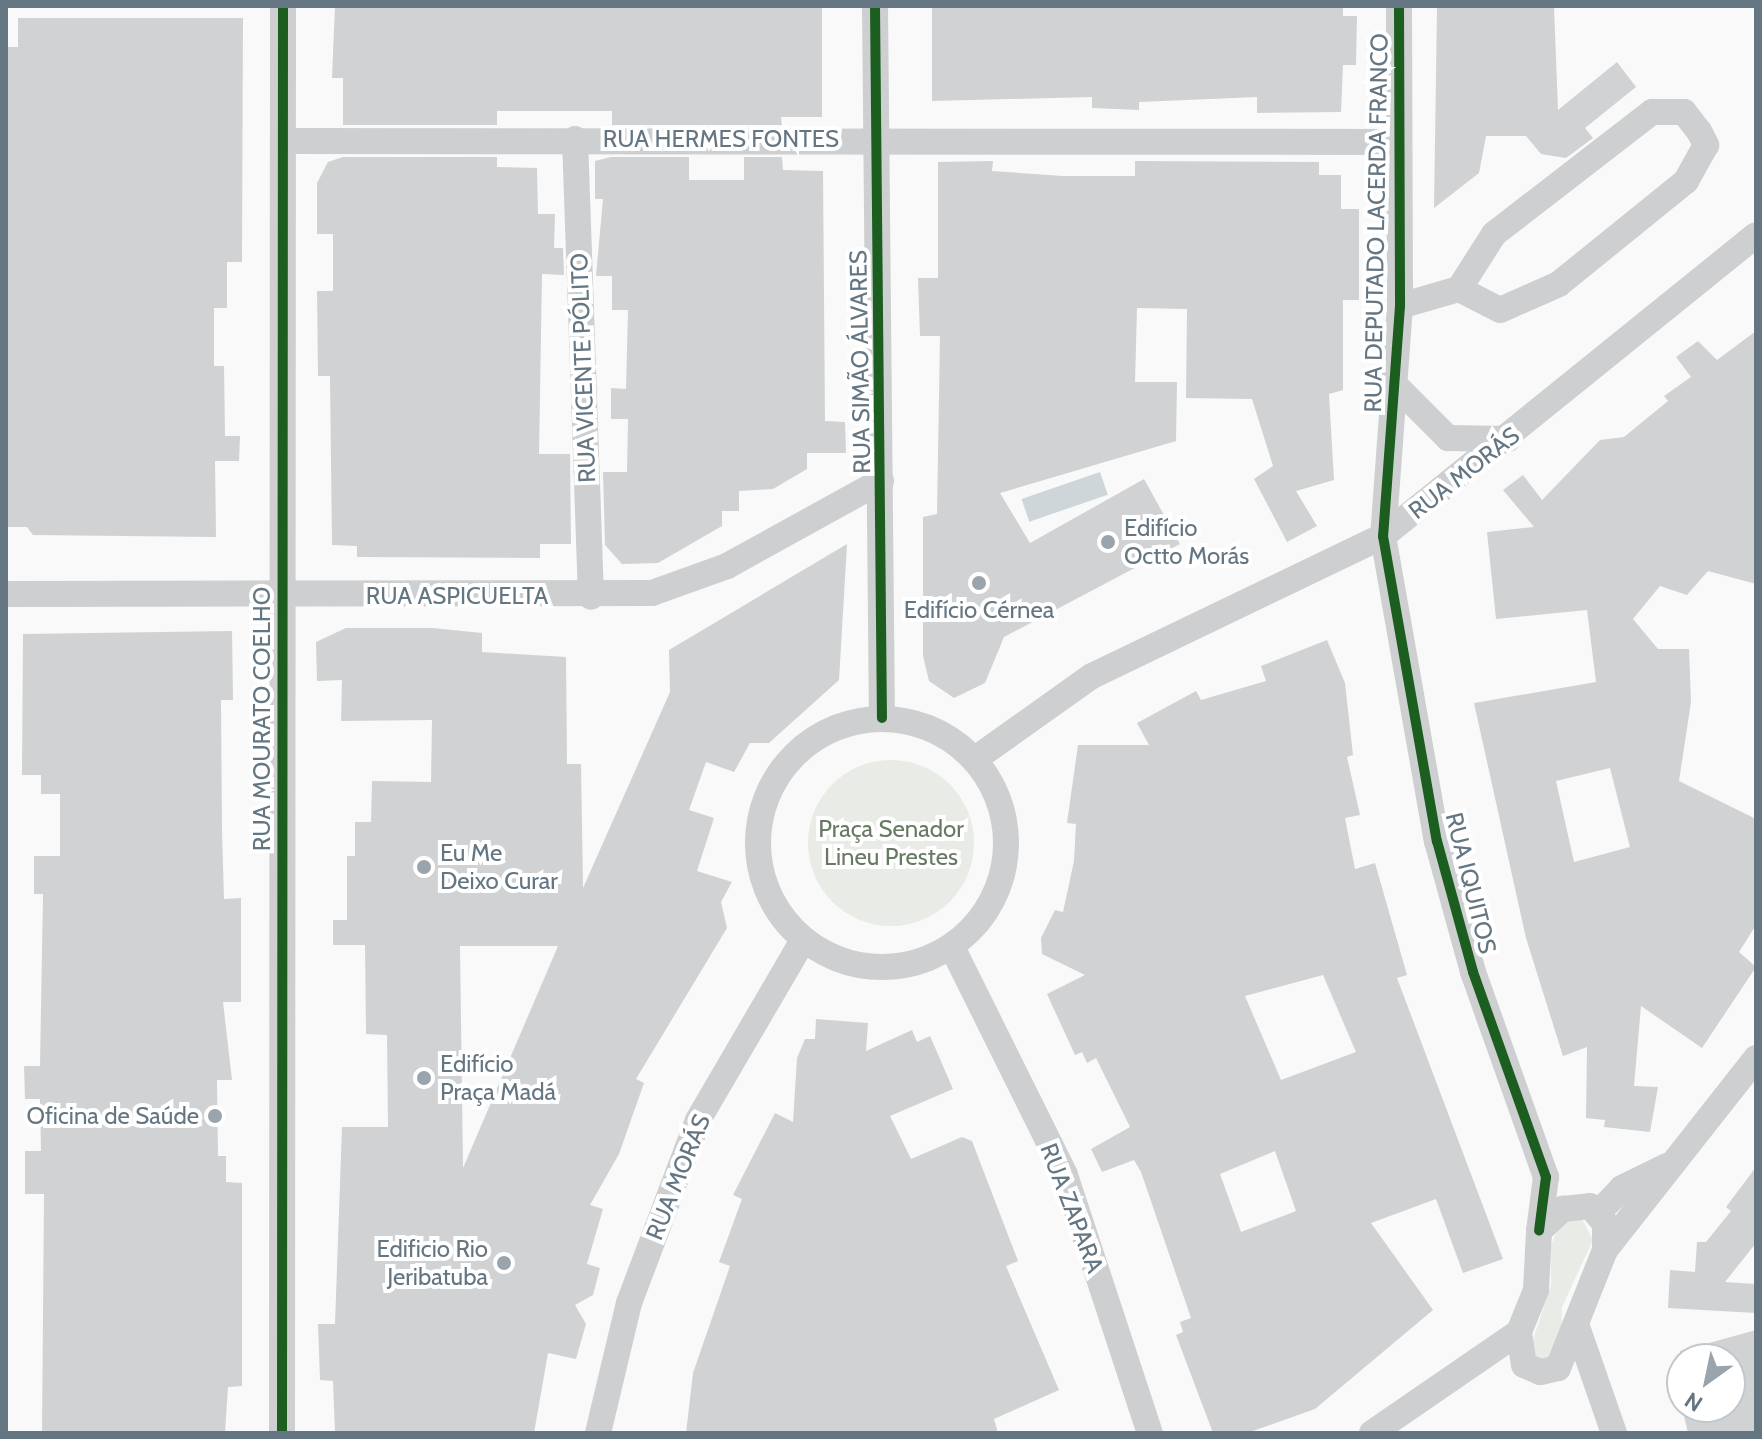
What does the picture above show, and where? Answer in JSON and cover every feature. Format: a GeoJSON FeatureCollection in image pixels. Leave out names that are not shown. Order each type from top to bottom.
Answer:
{"type":"FeatureCollection","features":[{"type":"Feature","properties":{"kind":"street","name":"RUA MOURATO COELHO"},"geometry":{"type":"LineString","coordinates":[[282,1433],[283,6]]}},
{"type":"Feature","properties":{"kind":"street","name":"RUA SIMÃO ÁLVARES"},"geometry":{"type":"LineString","coordinates":[[875,6],[882,718]]}},
{"type":"Feature","properties":{"kind":"street","name":"RUA DEPUTADO LACERDA FRANCO"},"geometry":{"type":"LineString","coordinates":[[1383,536],[1400,306],[1399,6]]}},
{"type":"Feature","properties":{"kind":"street"},"geometry":{"type":"LineString","coordinates":[[1400,306],[1459,289],[1494,234],[1652,112],[1684,112],[1699,131],[1706,145],[1686,181],[1559,284],[1500,310],[1459,289]]}},
{"type":"Feature","properties":{"kind":"street","name":"RUA HERMES FONTES"},"geometry":{"type":"LineString","coordinates":[[283,141],[877,137],[1399,142]]}},
{"type":"Feature","properties":{"kind":"street","name":"RUA VICENTE PÓLITO"},"geometry":{"type":"LineString","coordinates":[[575,139],[591,597]]}},
{"type":"Feature","properties":{"kind":"street","name":"RUA MORÁS"},"geometry":{"type":"LineString","coordinates":[[975,759],[1092,676],[1383,536],[1508,439],[1756,235]]}},
{"type":"Feature","properties":{"kind":"street"},"geometry":{"type":"LineString","coordinates":[[1396,386],[1448,438],[1508,439]]}},
{"type":"Feature","properties":{"kind":"street","name":"RUA ASPICUELTA"},"geometry":{"type":"LineString","coordinates":[[6,594],[591,597],[691,582],[881,481]]}},
{"type":"Feature","properties":{"kind":"street","name":"RUA IQUITOS"},"geometry":{"type":"LineString","coordinates":[[1383,536],[1437,841],[1473,972],[1546,1177],[1536,1290],[1519,1332]]}},
{"type":"Feature","properties":{"kind":"street"},"geometry":{"type":"LineString","coordinates":[[882,718],[948,737],[975,759],[995,788],[1007,858],[979,924],[952,947],[916,964],[876,968],[837,960],[803,940],[774,907],[764,879],[758,822],[773,781],[802,747],[839,725],[882,718]]}},
{"type":"Feature","properties":{"kind":"street","name":"RUA MORÁS"},"geometry":{"type":"LineString","coordinates":[[598,1433],[629,1303],[698,1120],[803,940]]}},
{"type":"Feature","properties":{"kind":"street","name":"RUA ZAPARA"},"geometry":{"type":"LineString","coordinates":[[952,947],[1065,1175],[1150,1433]]}},
{"type":"Feature","properties":{"kind":"street"},"geometry":{"type":"LineString","coordinates":[[1551,1372],[1566,1357],[1605,1250],[1756,1058]]}},
{"type":"Feature","properties":{"kind":"street"},"geometry":{"type":"LineString","coordinates":[[1539,1231],[1677,1161]]}},
{"type":"Feature","properties":{"kind":"street"},"geometry":{"type":"LineString","coordinates":[[1546,1177],[1589,1207],[1605,1250]]}},
{"type":"Feature","properties":{"kind":"street"},"geometry":{"type":"LineString","coordinates":[[1576,1324],[1612,1424]]}},
{"type":"Feature","properties":{"kind":"street"},"geometry":{"type":"LineString","coordinates":[[1372,1433],[1519,1332],[1524,1365]]}},
{"type":"Feature","properties":{"kind":"street"},"geometry":{"type":"LineString","coordinates":[[1478,1362],[1524,1365],[1551,1372],[1577,1384],[1612,1424]]}},
{"type":"Feature","properties":{"kind":"green space","name":"Praça Senador Lineu Prestes"},"geometry":{"type":"Polygon","coordinates":[[[891,760],[923,766],[950,784],[968,811],[974,843],[968,875],[950,902],[923,920],[891,926],[859,920],[832,902],[814,875],[808,843],[814,811],[832,784],[859,766],[891,760]]]}},
{"type":"Feature","properties":{"kind":"green space"},"geometry":{"type":"Polygon","coordinates":[[[1581,1217],[1593,1240],[1562,1307],[1561,1351],[1541,1362],[1530,1349],[1551,1285],[1551,1246],[1559,1225],[1581,1217]]]}},
{"type":"Feature","properties":{"kind":"shaded area"},"geometry":{"type":"Polygon","coordinates":[[[1100,472],[1108,495],[1029,522],[1022,499],[1100,472]]]}},
{"type":"Feature","properties":{"kind":"building"},"geometry":{"type":"Polygon","coordinates":[[[335,6],[822,6],[822,117],[781,117],[782,125],[612,125],[612,111],[497,111],[497,125],[343,125],[343,78],[332,78],[335,6]]]}},
{"type":"Feature","properties":{"kind":"building"},"geometry":{"type":"Polygon","coordinates":[[[932,6],[1343,6],[1343,16],[1357,16],[1356,65],[1343,65],[1341,112],[1257,113],[1257,97],[1139,102],[1139,110],[1092,108],[1092,97],[932,101],[932,6]]]}},
{"type":"Feature","properties":{"kind":"building"},"geometry":{"type":"Polygon","coordinates":[[[1437,6],[1554,6],[1558,110],[1617,62],[1636,87],[1585,128],[1593,138],[1566,158],[1541,154],[1526,136],[1486,136],[1479,173],[1434,208],[1437,6]]]}},
{"type":"Feature","properties":{"kind":"building"},"geometry":{"type":"Polygon","coordinates":[[[18,18],[243,18],[242,262],[227,262],[227,308],[214,308],[214,366],[224,366],[225,436],[240,436],[239,461],[215,461],[216,537],[33,535],[27,527],[6,527],[6,47],[18,47],[18,18]]]}},
{"type":"Feature","properties":{"kind":"building"},"geometry":{"type":"Polygon","coordinates":[[[343,157],[497,157],[497,167],[537,168],[538,214],[555,214],[554,248],[563,248],[564,275],[542,274],[539,454],[570,454],[571,544],[540,544],[540,558],[357,557],[357,546],[332,545],[330,376],[318,376],[317,291],[333,291],[333,234],[317,234],[317,183],[328,162],[343,157]]]}},
{"type":"Feature","properties":{"kind":"building"},"geometry":{"type":"Polygon","coordinates":[[[611,157],[689,157],[689,180],[744,180],[744,157],[782,157],[783,170],[823,171],[825,421],[845,422],[846,453],[807,453],[807,469],[773,489],[739,491],[739,511],[722,511],[722,526],[658,563],[622,564],[605,545],[603,472],[627,472],[628,419],[611,419],[611,388],[626,389],[628,310],[612,310],[612,276],[596,276],[603,199],[595,199],[595,161],[611,157]]]}},
{"type":"Feature","properties":{"kind":"building"},"geometry":{"type":"Polygon","coordinates":[[[993,161],[992,171],[1063,176],[1135,176],[1135,161],[1319,162],[1319,175],[1341,175],[1341,209],[1359,209],[1359,300],[1343,300],[1343,390],[1329,394],[1334,480],[1296,491],[1317,526],[1287,542],[1254,479],[1273,466],[1252,399],[1186,398],[1187,309],[1137,308],[1135,382],[1177,382],[1176,441],[1000,493],[1030,543],[1144,479],[1180,544],[1004,637],[985,683],[954,698],[929,681],[923,656],[923,517],[937,514],[940,336],[920,336],[918,278],[938,278],[938,162],[993,161]]]}},
{"type":"Feature","properties":{"kind":"building"},"geometry":{"type":"Polygon","coordinates":[[[1756,331],[1756,584],[1708,571],[1687,595],[1660,586],[1633,619],[1658,649],[1689,649],[1691,702],[1679,781],[1756,819],[1756,925],[1739,952],[1756,967],[1702,1048],[1641,1006],[1634,1086],[1658,1087],[1650,1132],[1604,1127],[1605,1120],[1586,1118],[1587,1047],[1563,1056],[1526,938],[1474,703],[1596,682],[1587,610],[1496,619],[1487,532],[1534,527],[1503,490],[1523,475],[1542,500],[1600,440],[1624,437],[1668,401],[1664,396],[1691,377],[1676,357],[1698,341],[1717,360],[1756,331]],[[1610,768],[1556,781],[1574,862],[1630,847],[1610,768]]]}},
{"type":"Feature","properties":{"kind":"building"},"geometry":{"type":"Polygon","coordinates":[[[847,544],[839,680],[769,743],[750,743],[734,772],[706,762],[689,810],[714,818],[697,871],[732,882],[721,902],[727,928],[636,1079],[644,1083],[619,1154],[590,1205],[603,1209],[587,1264],[600,1268],[593,1295],[575,1305],[586,1324],[576,1359],[548,1353],[534,1433],[335,1433],[333,1381],[320,1380],[318,1324],[335,1324],[342,1127],[388,1127],[387,1035],[366,1034],[365,945],[333,945],[333,920],[347,920],[347,856],[355,856],[355,822],[371,822],[372,781],[431,782],[432,720],[341,721],[342,680],[317,681],[316,642],[346,628],[433,628],[482,633],[482,652],[566,657],[567,764],[581,764],[583,888],[670,692],[669,650],[847,544]],[[460,946],[463,1168],[558,946],[460,946]]]}},
{"type":"Feature","properties":{"kind":"building"},"geometry":{"type":"Polygon","coordinates":[[[232,631],[233,700],[221,700],[222,830],[224,899],[241,898],[241,1002],[223,1002],[232,1080],[217,1080],[218,1156],[226,1156],[226,1182],[242,1183],[242,1386],[228,1387],[225,1433],[42,1433],[44,1194],[25,1194],[25,1151],[41,1151],[40,1099],[25,1099],[24,1066],[40,1066],[43,894],[34,894],[34,856],[60,856],[60,794],[41,794],[41,775],[22,775],[23,634],[232,631]]]}},
{"type":"Feature","properties":{"kind":"building"},"geometry":{"type":"Polygon","coordinates":[[[1327,640],[1345,683],[1353,755],[1347,757],[1360,815],[1345,818],[1355,869],[1375,863],[1407,975],[1397,978],[1503,1259],[1463,1273],[1436,1199],[1371,1223],[1433,1310],[1315,1409],[1247,1433],[1213,1433],[1176,1335],[1183,1332],[1180,1322],[1191,1318],[1141,1172],[1134,1160],[1102,1172],[1091,1149],[1130,1127],[1096,1058],[1087,1063],[1082,1052],[1075,1055],[1047,994],[1085,975],[1042,954],[1041,938],[1055,910],[1063,912],[1074,861],[1076,824],[1067,823],[1078,745],[1149,745],[1137,723],[1196,691],[1201,700],[1266,681],[1261,666],[1327,640]],[[1323,975],[1245,996],[1281,1080],[1356,1052],[1323,975]],[[1275,1151],[1220,1174],[1241,1232],[1296,1211],[1275,1151]]]}},
{"type":"Feature","properties":{"kind":"building"},"geometry":{"type":"Polygon","coordinates":[[[816,1019],[868,1023],[866,1051],[912,1030],[917,1042],[930,1036],[953,1089],[890,1116],[911,1159],[962,1137],[972,1141],[1018,1261],[1006,1266],[1059,1390],[994,1419],[998,1433],[686,1433],[693,1373],[730,1266],[719,1262],[742,1199],[733,1195],[775,1113],[793,1122],[797,1058],[805,1039],[815,1039],[816,1019]]]}},
{"type":"Feature","properties":{"kind":"building"},"geometry":{"type":"Polygon","coordinates":[[[1756,1167],[1756,1243],[1725,1282],[1756,1284],[1756,1313],[1668,1308],[1670,1270],[1695,1272],[1697,1242],[1706,1242],[1731,1211],[1726,1207],[1756,1167]]]}},
{"type":"Feature","properties":{"kind":"building"},"geometry":{"type":"Polygon","coordinates":[[[1756,1330],[1756,1433],[1688,1433],[1686,1423],[1746,1423],[1746,1343],[1709,1343],[1756,1330]]]}},
{"type":"Feature","properties":{"kind":"cycle path"},"geometry":{"type":"LineString","coordinates":[[282,1433],[283,6]]}},
{"type":"Feature","properties":{"kind":"cycle path"},"geometry":{"type":"LineString","coordinates":[[875,6],[882,718]]}},
{"type":"Feature","properties":{"kind":"cycle path"},"geometry":{"type":"LineString","coordinates":[[1399,6],[1400,306],[1383,536],[1437,841],[1473,972],[1546,1177],[1539,1231]]}},
{"type":"Feature","properties":{"kind":"place","name":"Edifício Octto Morás"},"geometry":{"type":"Point","coordinates":[1108,542]}},
{"type":"Feature","properties":{"kind":"place","name":"Edifício Cérnea"},"geometry":{"type":"Point","coordinates":[979,583]}},
{"type":"Feature","properties":{"kind":"place","name":"Eu Me Deixo Curar"},"geometry":{"type":"Point","coordinates":[424,867]}},
{"type":"Feature","properties":{"kind":"place","name":"Edifício Praça Madá"},"geometry":{"type":"Point","coordinates":[424,1078]}},
{"type":"Feature","properties":{"kind":"place","name":"Oficina de Saúde"},"geometry":{"type":"Point","coordinates":[215,1116]}},
{"type":"Feature","properties":{"kind":"place","name":"Edificio Rio Jeribatuba"},"geometry":{"type":"Point","coordinates":[504,1263]}}]}
